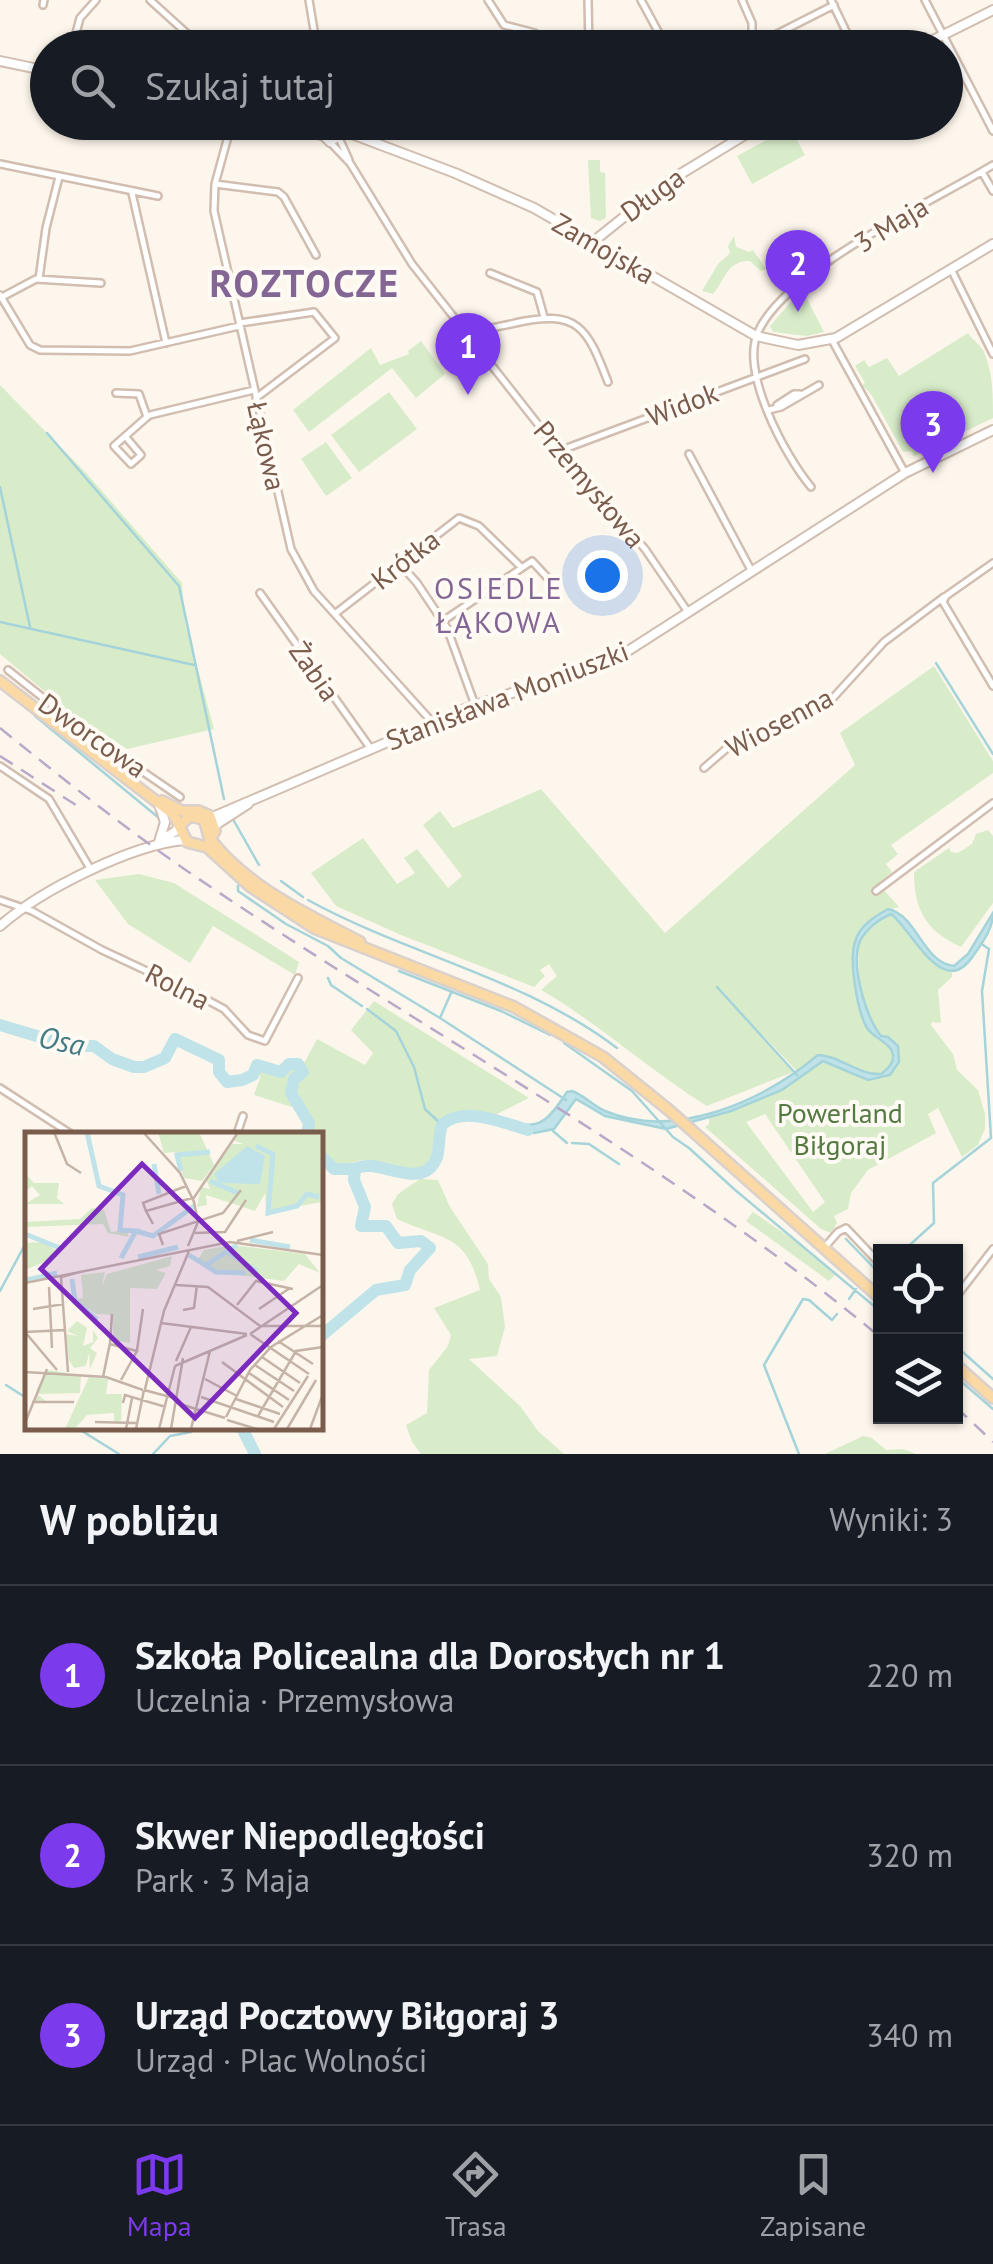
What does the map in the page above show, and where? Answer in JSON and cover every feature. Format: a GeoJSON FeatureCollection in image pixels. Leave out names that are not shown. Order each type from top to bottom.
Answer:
{"type":"FeatureCollection","features":[{"type":"Feature","properties":{"kind":"main road"},"geometry":{"type":"LineString","coordinates":[[0,681],[154,799],[180,827],[184,840],[191,844],[206,842]]}},
{"type":"Feature","properties":{"kind":"main road"},"geometry":{"type":"LineString","coordinates":[[154,799],[178,809],[198,810],[209,821]]}},
{"type":"Feature","properties":{"kind":"main road"},"geometry":{"type":"LineString","coordinates":[[180,827],[190,816],[209,821]]}},
{"type":"Feature","properties":{"kind":"main road"},"geometry":{"type":"LineString","coordinates":[[206,842],[209,821]]}},
{"type":"Feature","properties":{"kind":"main road"},"geometry":{"type":"LineString","coordinates":[[206,842],[250,886],[296,919],[337,939],[514,1006],[591,1050],[655,1098],[873,1292]]}},
{"type":"Feature","properties":{"kind":"main road"},"geometry":{"type":"LineString","coordinates":[[963,1370],[993,1398]]}},
{"type":"Feature","properties":{"kind":"street"},"geometry":{"type":"LineString","coordinates":[[77,30],[80,18],[96,0]]}},
{"type":"Feature","properties":{"kind":"street"},"geometry":{"type":"LineString","coordinates":[[150,0],[184,30]]}},
{"type":"Feature","properties":{"kind":"street"},"geometry":{"type":"LineString","coordinates":[[310,0],[314,30]]}},
{"type":"Feature","properties":{"kind":"street"},"geometry":{"type":"LineString","coordinates":[[488,0],[504,25],[523,30]]}},
{"type":"Feature","properties":{"kind":"street"},"geometry":{"type":"LineString","coordinates":[[588,0],[589,30]]}},
{"type":"Feature","properties":{"kind":"street"},"geometry":{"type":"LineString","coordinates":[[641,0],[657,30]]}},
{"type":"Feature","properties":{"kind":"street"},"geometry":{"type":"LineString","coordinates":[[742,0],[752,30]]}},
{"type":"Feature","properties":{"kind":"street"},"geometry":{"type":"LineString","coordinates":[[925,0],[940,30]]}},
{"type":"Feature","properties":{"kind":"street"},"geometry":{"type":"LineString","coordinates":[[783,30],[833,3],[846,30]]}},
{"type":"Feature","properties":{"kind":"street"},"geometry":{"type":"LineString","coordinates":[[952,30],[993,10]]}},
{"type":"Feature","properties":{"kind":"street"},"geometry":{"type":"LineString","coordinates":[[0,61],[30,67]]}},
{"type":"Feature","properties":{"kind":"street"},"geometry":{"type":"LineString","coordinates":[[963,75],[993,131]]}},
{"type":"Feature","properties":{"kind":"street","name":"Łąkowa"},"geometry":{"type":"LineString","coordinates":[[227,140],[216,184],[214,211],[293,556],[308,584],[433,722]]}},
{"type":"Feature","properties":{"kind":"street","name":"Przemysłowa"},"geometry":{"type":"LineString","coordinates":[[336,140],[398,244],[560,450],[645,549],[688,612]]}},
{"type":"Feature","properties":{"kind":"street","name":"Zamojska"},"geometry":{"type":"LineString","coordinates":[[361,140],[493,188],[594,241],[756,336],[798,344],[832,340]]}},
{"type":"Feature","properties":{"kind":"street","name":"Długa"},"geometry":{"type":"LineString","coordinates":[[594,241],[668,182],[732,140]]}},
{"type":"Feature","properties":{"kind":"street"},"geometry":{"type":"LineString","coordinates":[[0,164],[158,196]]}},
{"type":"Feature","properties":{"kind":"street","name":"3 Maja"},"geometry":{"type":"LineString","coordinates":[[756,336],[804,277],[993,165]]}},
{"type":"Feature","properties":{"kind":"street"},"geometry":{"type":"LineString","coordinates":[[982,171],[993,191]]}},
{"type":"Feature","properties":{"kind":"street"},"geometry":{"type":"LineString","coordinates":[[39,279],[46,228],[60,176]]}},
{"type":"Feature","properties":{"kind":"street"},"geometry":{"type":"LineString","coordinates":[[216,184],[278,192],[316,255]]}},
{"type":"Feature","properties":{"kind":"street"},"geometry":{"type":"LineString","coordinates":[[132,193],[166,343]]}},
{"type":"Feature","properties":{"kind":"street"},"geometry":{"type":"LineString","coordinates":[[904,474],[832,340],[993,244]]}},
{"type":"Feature","properties":{"kind":"street"},"geometry":{"type":"LineString","coordinates":[[951,269],[993,354]]}},
{"type":"Feature","properties":{"kind":"street"},"geometry":{"type":"LineString","coordinates":[[490,274],[533,289],[540,297],[544,317]]}},
{"type":"Feature","properties":{"kind":"street"},"geometry":{"type":"LineString","coordinates":[[100,282],[39,279],[1,296],[36,349],[126,351],[314,312],[335,338],[255,394],[147,417],[125,436],[114,446],[131,464],[141,455],[125,436]]}},
{"type":"Feature","properties":{"kind":"street"},"geometry":{"type":"LineString","coordinates":[[469,336],[544,317],[574,322],[585,332],[608,382]]}},
{"type":"Feature","properties":{"kind":"street"},"geometry":{"type":"LineString","coordinates":[[756,336],[755,377],[797,470],[811,486]]}},
{"type":"Feature","properties":{"kind":"street","name":"Widok"},"geometry":{"type":"LineString","coordinates":[[560,450],[805,359]]}},
{"type":"Feature","properties":{"kind":"street"},"geometry":{"type":"LineString","coordinates":[[769,410],[819,384]]}},
{"type":"Feature","properties":{"kind":"street"},"geometry":{"type":"LineString","coordinates":[[116,392],[139,394],[147,417]]}},
{"type":"Feature","properties":{"kind":"street","name":"Stanisława Moniuszki"},"geometry":{"type":"LineString","coordinates":[[209,821],[475,705],[596,667],[627,652],[904,474],[993,430]]}},
{"type":"Feature","properties":{"kind":"street"},"geometry":{"type":"LineString","coordinates":[[689,454],[752,572]]}},
{"type":"Feature","properties":{"kind":"street","name":"Krótka"},"geometry":{"type":"LineString","coordinates":[[334,614],[458,518],[481,528],[522,567]]}},
{"type":"Feature","properties":{"kind":"street"},"geometry":{"type":"LineString","coordinates":[[443,621],[532,561],[557,588]]}},
{"type":"Feature","properties":{"kind":"street","name":"Wiosenna"},"geometry":{"type":"LineString","coordinates":[[704,768],[726,749],[832,699],[884,642],[993,562]]}},
{"type":"Feature","properties":{"kind":"street"},"geometry":{"type":"LineString","coordinates":[[400,563],[443,621],[475,705]]}},
{"type":"Feature","properties":{"kind":"street","name":"Żabia"},"geometry":{"type":"LineString","coordinates":[[260,594],[370,749]]}},
{"type":"Feature","properties":{"kind":"street"},"geometry":{"type":"LineString","coordinates":[[944,597],[944,606],[993,686]]}},
{"type":"Feature","properties":{"kind":"street","name":"Dworcowa"},"geometry":{"type":"LineString","coordinates":[[8,670],[13,678],[180,797]]}},
{"type":"Feature","properties":{"kind":"street"},"geometry":{"type":"LineString","coordinates":[[104,761],[111,750]]}},
{"type":"Feature","properties":{"kind":"street"},"geometry":{"type":"LineString","coordinates":[[0,766],[49,798],[92,871]]}},
{"type":"Feature","properties":{"kind":"street"},"geometry":{"type":"LineString","coordinates":[[154,799],[164,820],[158,843]]}},
{"type":"Feature","properties":{"kind":"street"},"geometry":{"type":"LineString","coordinates":[[876,891],[993,802]]}},
{"type":"Feature","properties":{"kind":"street"},"geometry":{"type":"LineString","coordinates":[[0,926],[22,907],[158,843],[180,827]]}},
{"type":"Feature","properties":{"kind":"street"},"geometry":{"type":"LineString","coordinates":[[158,843],[184,840]]}},
{"type":"Feature","properties":{"kind":"street"},"geometry":{"type":"LineString","coordinates":[[0,900],[22,907]]}},
{"type":"Feature","properties":{"kind":"street","name":"Rolna"},"geometry":{"type":"LineString","coordinates":[[22,907],[224,1009],[248,1034],[265,1041],[298,978]]}},
{"type":"Feature","properties":{"kind":"street"},"geometry":{"type":"LineString","coordinates":[[0,1088],[68,1132]]}},
{"type":"Feature","properties":{"kind":"street"},"geometry":{"type":"LineString","coordinates":[[239,1132],[244,1116]]}},
{"type":"Feature","properties":{"kind":"street"},"geometry":{"type":"LineString","coordinates":[[824,1248],[846,1228],[873,1255]]}},
{"type":"Feature","properties":{"kind":"street"},"geometry":{"type":"LineString","coordinates":[[963,1288],[993,1249]]}},
{"type":"Feature","properties":{"kind":"green space"},"geometry":{"type":"Polygon","coordinates":[[[766,140],[797,140],[805,155],[752,184],[737,156],[766,140]]]}},
{"type":"Feature","properties":{"kind":"green space"},"geometry":{"type":"Polygon","coordinates":[[[588,160],[600,160],[600,172],[605,173],[606,218],[600,221],[591,218],[588,160]]]}},
{"type":"Feature","properties":{"kind":"green space"},"geometry":{"type":"Polygon","coordinates":[[[734,236],[736,247],[753,250],[766,269],[761,271],[750,261],[736,264],[713,294],[702,291],[718,264],[730,253],[728,246],[734,236]]]}},
{"type":"Feature","properties":{"kind":"green space"},"geometry":{"type":"Polygon","coordinates":[[[802,289],[824,332],[807,336],[773,332],[770,326],[802,289]]]}},
{"type":"Feature","properties":{"kind":"green space"},"geometry":{"type":"Polygon","coordinates":[[[968,333],[987,360],[993,418],[914,456],[911,451],[903,452],[862,385],[865,383],[855,366],[864,360],[869,367],[887,358],[899,376],[968,333]]]}},
{"type":"Feature","properties":{"kind":"green space"},"geometry":{"type":"Polygon","coordinates":[[[421,341],[445,374],[416,398],[392,368],[309,432],[293,410],[371,348],[380,365],[409,354],[421,341]]]}},
{"type":"Feature","properties":{"kind":"green space"},"geometry":{"type":"Polygon","coordinates":[[[0,385],[87,474],[182,583],[185,622],[214,729],[127,749],[67,710],[0,654],[0,385]]]}},
{"type":"Feature","properties":{"kind":"green space"},"geometry":{"type":"Polygon","coordinates":[[[389,392],[417,429],[359,472],[331,435],[389,392]]]}},
{"type":"Feature","properties":{"kind":"green space"},"geometry":{"type":"Polygon","coordinates":[[[326,442],[352,478],[326,496],[301,459],[326,442]]]}},
{"type":"Feature","properties":{"kind":"green space"},"geometry":{"type":"Polygon","coordinates":[[[934,666],[993,761],[993,773],[891,845],[898,854],[886,864],[892,872],[874,887],[878,893],[883,889],[899,907],[873,918],[859,933],[856,943],[861,1013],[870,1032],[894,1056],[881,1074],[867,1073],[832,1057],[813,1062],[799,1073],[712,983],[793,1072],[707,1106],[541,990],[557,976],[549,964],[540,970],[545,976],[534,987],[336,906],[311,873],[363,838],[397,884],[415,873],[404,858],[417,849],[448,888],[462,876],[423,825],[440,811],[453,828],[541,789],[665,933],[855,765],[840,733],[934,666]]]}},
{"type":"Feature","properties":{"kind":"green space"},"geometry":{"type":"Polygon","coordinates":[[[988,830],[993,836],[993,903],[961,947],[939,934],[924,918],[916,898],[914,872],[949,848],[958,853],[972,844],[976,834],[988,830]]]}},
{"type":"Feature","properties":{"kind":"green space"},"geometry":{"type":"Polygon","coordinates":[[[139,874],[174,883],[299,962],[295,975],[213,926],[190,963],[128,924],[95,880],[139,874]]]}},
{"type":"Feature","properties":{"kind":"green space","name":"Powerland Biłgoraj"},"geometry":{"type":"Polygon","coordinates":[[[890,913],[933,964],[952,971],[952,977],[938,990],[941,1023],[931,1025],[953,1054],[957,1070],[978,1090],[985,1129],[978,1145],[962,1157],[938,1108],[928,1114],[936,1133],[868,1170],[851,1193],[848,1209],[834,1216],[837,1223],[831,1233],[821,1229],[705,1127],[709,1117],[782,1090],[823,1061],[868,1080],[890,1075],[898,1046],[869,1020],[858,956],[864,936],[890,913]],[[765,1114],[746,1122],[813,1212],[825,1202],[765,1114]]]}},
{"type":"Feature","properties":{"kind":"green space"},"geometry":{"type":"Polygon","coordinates":[[[374,1001],[529,1098],[493,1116],[464,1112],[441,1119],[431,1160],[420,1169],[405,1170],[364,1160],[338,1168],[327,1162],[328,1155],[322,1154],[322,1132],[310,1132],[312,1124],[299,1108],[293,1090],[296,1079],[304,1074],[303,1065],[317,1039],[365,1065],[373,1053],[351,1030],[374,1001]]]}},
{"type":"Feature","properties":{"kind":"green space"},"geometry":{"type":"Polygon","coordinates":[[[293,1065],[302,1072],[290,1086],[295,1108],[254,1095],[260,1078],[258,1066],[285,1073],[293,1065]]]}},
{"type":"Feature","properties":{"kind":"green space"},"geometry":{"type":"Polygon","coordinates":[[[420,1179],[438,1180],[450,1207],[488,1264],[489,1279],[501,1297],[505,1327],[497,1356],[469,1359],[564,1454],[421,1454],[412,1442],[406,1425],[427,1413],[429,1370],[448,1346],[451,1335],[434,1308],[480,1290],[460,1248],[397,1219],[392,1204],[398,1194],[420,1179]]]}},
{"type":"Feature","properties":{"kind":"green space"},"geometry":{"type":"Polygon","coordinates":[[[753,1212],[835,1275],[829,1281],[746,1221],[753,1212]]]}},
{"type":"Feature","properties":{"kind":"green space"},"geometry":{"type":"Polygon","coordinates":[[[863,1436],[886,1450],[903,1449],[916,1454],[825,1454],[863,1436]]]}},
{"type":"Feature","properties":{"kind":"water"},"geometry":{"type":"Polygon","coordinates":[[[888,909],[906,920],[935,957],[954,966],[968,954],[993,913],[989,930],[973,956],[962,968],[951,971],[929,958],[891,914],[873,925],[860,941],[858,977],[865,1004],[881,1036],[898,1046],[899,1062],[890,1075],[868,1080],[823,1061],[782,1090],[731,1111],[666,1129],[605,1116],[576,1099],[554,1129],[534,1133],[512,1128],[513,1122],[539,1123],[572,1091],[605,1111],[632,1119],[689,1118],[746,1100],[818,1055],[881,1074],[891,1064],[893,1055],[863,1020],[853,961],[860,931],[888,909]]]}},
{"type":"Feature","properties":{"kind":"waterway"},"geometry":{"type":"LineString","coordinates":[[47,433],[179,586],[224,799]]}},
{"type":"Feature","properties":{"kind":"waterway"},"geometry":{"type":"LineString","coordinates":[[0,487],[30,627]]}},
{"type":"Feature","properties":{"kind":"waterway"},"geometry":{"type":"LineString","coordinates":[[0,622],[194,665]]}},
{"type":"Feature","properties":{"kind":"waterway"},"geometry":{"type":"LineString","coordinates":[[936,663],[993,754]]}},
{"type":"Feature","properties":{"kind":"waterway"},"geometry":{"type":"LineString","coordinates":[[35,716],[159,818]]}},
{"type":"Feature","properties":{"kind":"waterway"},"geometry":{"type":"LineString","coordinates":[[234,821],[259,865]]}},
{"type":"Feature","properties":{"kind":"waterway"},"geometry":{"type":"LineString","coordinates":[[281,881],[303,897]]}},
{"type":"Feature","properties":{"kind":"waterway"},"geometry":{"type":"LineString","coordinates":[[238,886],[238,891],[286,924],[328,946],[341,958],[566,1100]]}},
{"type":"Feature","properties":{"kind":"waterway"},"geometry":{"type":"LineString","coordinates":[[308,900],[544,1003],[617,1048]]}},
{"type":"Feature","properties":{"kind":"waterway"},"geometry":{"type":"LineString","coordinates":[[911,1244],[934,1223],[933,1183],[991,1138],[982,991],[989,949],[983,945]]}},
{"type":"Feature","properties":{"kind":"waterway"},"geometry":{"type":"LineString","coordinates":[[399,971],[550,1035]]}},
{"type":"Feature","properties":{"kind":"waterway"},"geometry":{"type":"LineString","coordinates":[[328,978],[331,985],[362,1006]]}},
{"type":"Feature","properties":{"kind":"waterway"},"geometry":{"type":"LineString","coordinates":[[717,987],[797,1075]]}},
{"type":"Feature","properties":{"kind":"waterway"},"geometry":{"type":"LineString","coordinates":[[440,1018],[451,993]]}},
{"type":"Feature","properties":{"kind":"waterway"},"geometry":{"type":"LineString","coordinates":[[367,1009],[396,1031],[414,1067],[425,1109],[442,1125]]}},
{"type":"Feature","properties":{"kind":"waterway","name":"Osa"},"geometry":{"type":"LineString","coordinates":[[0,1025],[70,1046],[94,1046],[112,1059],[134,1067],[165,1058],[175,1039],[219,1060],[219,1072],[227,1082],[253,1075],[257,1065],[281,1072],[289,1064],[298,1064],[303,1072],[294,1079],[291,1093],[309,1123],[307,1132]]}},
{"type":"Feature","properties":{"kind":"waterway"},"geometry":{"type":"LineString","coordinates":[[564,1043],[632,1091],[673,1137],[873,1305]]}},
{"type":"Feature","properties":{"kind":"waterway"},"geometry":{"type":"LineString","coordinates":[[322,1335],[376,1290],[405,1285],[410,1270],[430,1248],[421,1241],[398,1243],[386,1226],[361,1226],[365,1207],[354,1180],[355,1169],[365,1166],[421,1173],[437,1157],[442,1125],[461,1116],[484,1117],[528,1130]]}},
{"type":"Feature","properties":{"kind":"waterway"},"geometry":{"type":"LineString","coordinates":[[553,1131],[567,1143]]}},
{"type":"Feature","properties":{"kind":"waterway"},"geometry":{"type":"LineString","coordinates":[[572,1143],[589,1144],[619,1164]]}},
{"type":"Feature","properties":{"kind":"waterway","name":"Osa"},"geometry":{"type":"LineString","coordinates":[[322,1157],[334,1169],[355,1169]]}},
{"type":"Feature","properties":{"kind":"waterway"},"geometry":{"type":"LineString","coordinates":[[846,1239],[873,1267]]}},
{"type":"Feature","properties":{"kind":"waterway"},"geometry":{"type":"LineString","coordinates":[[0,1291],[25,1245]]}},
{"type":"Feature","properties":{"kind":"waterway"},"geometry":{"type":"LineString","coordinates":[[849,1299],[856,1289]]}},
{"type":"Feature","properties":{"kind":"waterway"},"geometry":{"type":"LineString","coordinates":[[799,1454],[764,1365],[803,1299],[832,1320],[837,1314]]}},
{"type":"Feature","properties":{"kind":"waterway"},"geometry":{"type":"LineString","coordinates":[[963,1352],[993,1379]]}},
{"type":"Feature","properties":{"kind":"waterway"},"geometry":{"type":"LineString","coordinates":[[963,1383],[993,1409]]}},
{"type":"Feature","properties":{"kind":"waterway"},"geometry":{"type":"LineString","coordinates":[[6,1385],[25,1397]]}},
{"type":"Feature","properties":{"kind":"waterway"},"geometry":{"type":"LineString","coordinates":[[79,1429],[119,1454]]}},
{"type":"Feature","properties":{"kind":"waterway"},"geometry":{"type":"LineString","coordinates":[[153,1454],[170,1436],[194,1429]]}},
{"type":"Feature","properties":{"kind":"waterway"},"geometry":{"type":"LineString","coordinates":[[242,1429],[255,1454]]}},
{"type":"Feature","properties":{"kind":"railway"},"geometry":{"type":"LineString","coordinates":[[0,728],[193,875],[629,1154],[799,1273],[876,1334]]}},
{"type":"Feature","properties":{"kind":"railway"},"geometry":{"type":"LineString","coordinates":[[0,756],[79,807]]}},
{"type":"Feature","properties":{"kind":"railway"},"geometry":{"type":"LineString","coordinates":[[963,1414],[993,1442]]}},
{"type":"Feature","properties":{"kind":"place","name":"Skwer Niepodległości"},"geometry":{"type":"Point","coordinates":[798,312]}},
{"type":"Feature","properties":{"kind":"place","name":"Szkoła Policealna dla Dorosłych nr 1"},"geometry":{"type":"Point","coordinates":[468,395]}},
{"type":"Feature","properties":{"kind":"place","name":"Urząd Pocztowy Biłgoraj 3"},"geometry":{"type":"Point","coordinates":[933,473]}},
{"type":"Feature","properties":{"kind":"district","name":"ROZTOCZE"},"geometry":{"type":"Point","coordinates":[305,282]}},
{"type":"Feature","properties":{"kind":"district","name":"OSIEDLE ŁĄKOWA"},"geometry":{"type":"Point","coordinates":[499,604]}}]}
